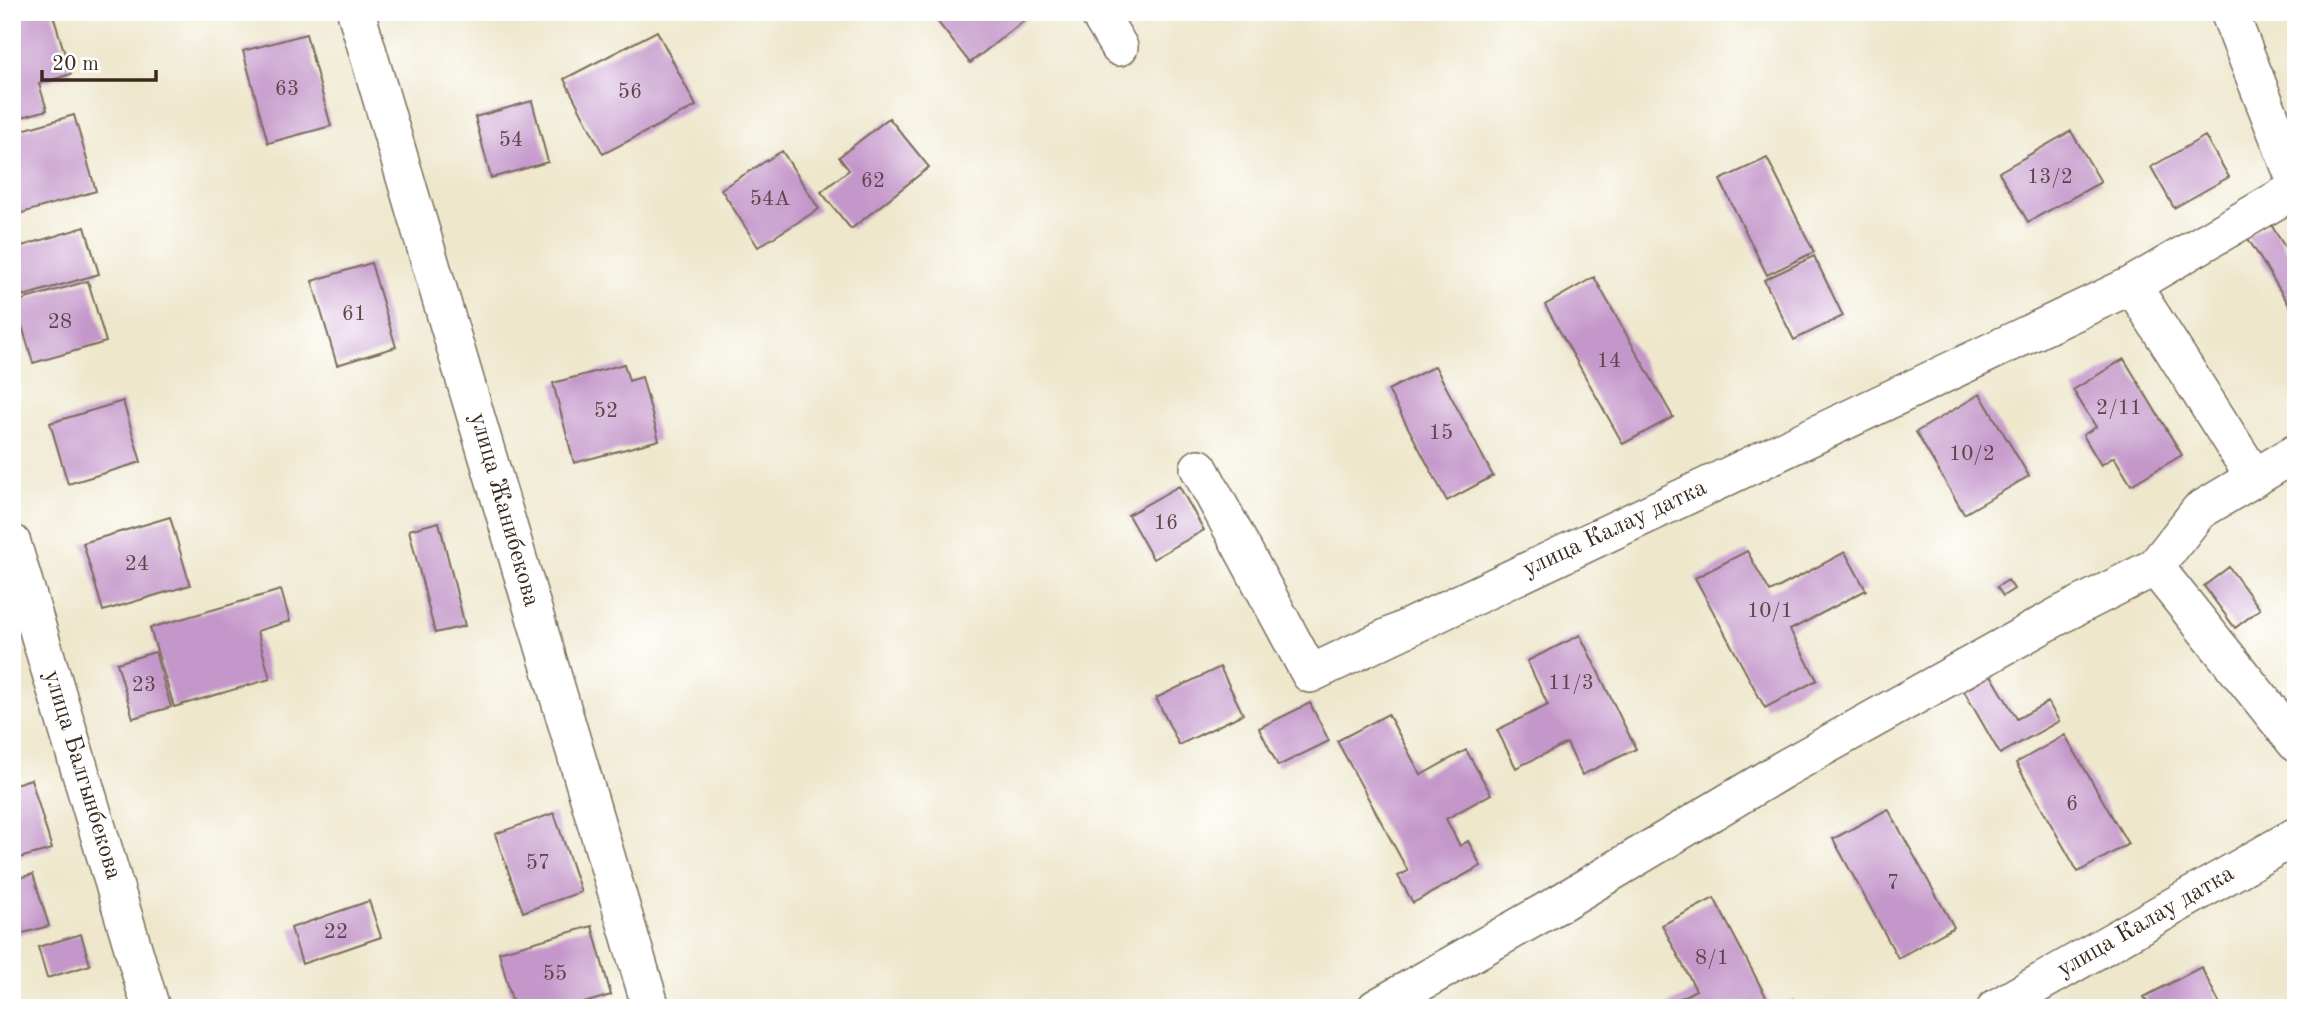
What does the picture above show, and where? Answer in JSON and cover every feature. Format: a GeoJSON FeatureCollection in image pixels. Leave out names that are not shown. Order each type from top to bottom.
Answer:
{"type":"FeatureCollection","features":[{"type":"Feature","properties":{"kind":"street","name":"улица Жанибекова"},"geometry":{"type":"LineString","coordinates":[[356,12],[651,1008]]}},
{"type":"Feature","properties":{"kind":"street"},"geometry":{"type":"LineString","coordinates":[[1098,12],[1119,47]]}},
{"type":"Feature","properties":{"kind":"street"},"geometry":{"type":"LineString","coordinates":[[2230,12],[2296,182]]}},
{"type":"Feature","properties":{"kind":"street","name":"улица Калау датка"},"geometry":{"type":"LineString","coordinates":[[1199,468],[1310,674],[2132,285],[2296,189]]}},
{"type":"Feature","properties":{"kind":"street"},"geometry":{"type":"LineString","coordinates":[[2132,285],[2254,477]]}},
{"type":"Feature","properties":{"kind":"street"},"geometry":{"type":"LineString","coordinates":[[1376,1008],[1555,906],[1782,770],[2062,614],[2155,567],[2199,511],[2296,453]]}},
{"type":"Feature","properties":{"kind":"street","name":"улица Балгынбекова"},"geometry":{"type":"LineString","coordinates":[[12,543],[151,1008]]}},
{"type":"Feature","properties":{"kind":"street"},"geometry":{"type":"LineString","coordinates":[[2155,567],[2296,743]]}},
{"type":"Feature","properties":{"kind":"street","name":"улица Калау датка"},"geometry":{"type":"LineString","coordinates":[[1996,1008],[2296,836]]}},
{"type":"Feature","properties":{"kind":"building"},"geometry":{"type":"Polygon","coordinates":[[[12,12],[52,12],[71,74],[39,84],[47,110],[12,120],[12,12]]]}},
{"type":"Feature","properties":{"kind":"building"},"geometry":{"type":"Polygon","coordinates":[[[930,12],[1035,12],[970,63],[930,12]]]}},
{"type":"Feature","properties":{"kind":"building"},"geometry":{"type":"Polygon","coordinates":[[[657,31],[696,106],[603,154],[564,79],[657,31]]]}},
{"type":"Feature","properties":{"kind":"building"},"geometry":{"type":"Polygon","coordinates":[[[306,34],[331,126],[268,143],[243,51],[306,34]]]}},
{"type":"Feature","properties":{"kind":"building"},"geometry":{"type":"Polygon","coordinates":[[[532,101],[548,162],[491,178],[475,117],[532,101]]]}},
{"type":"Feature","properties":{"kind":"building"},"geometry":{"type":"Polygon","coordinates":[[[74,115],[96,191],[12,216],[12,133],[74,115]]]}},
{"type":"Feature","properties":{"kind":"building"},"geometry":{"type":"Polygon","coordinates":[[[889,118],[929,167],[851,229],[821,192],[849,170],[839,157],[889,118]]]}},
{"type":"Feature","properties":{"kind":"building"},"geometry":{"type":"Polygon","coordinates":[[[2071,131],[2101,182],[2028,222],[1999,172],[2071,131]]]}},
{"type":"Feature","properties":{"kind":"building"},"geometry":{"type":"Polygon","coordinates":[[[2205,136],[2229,177],[2174,208],[2151,167],[2205,136]]]}},
{"type":"Feature","properties":{"kind":"building"},"geometry":{"type":"Polygon","coordinates":[[[782,151],[819,209],[758,247],[721,189],[782,151]]]}},
{"type":"Feature","properties":{"kind":"building"},"geometry":{"type":"Polygon","coordinates":[[[1767,158],[1814,252],[1767,275],[1720,180],[1767,158]]]}},
{"type":"Feature","properties":{"kind":"building"},"geometry":{"type":"Polygon","coordinates":[[[2270,223],[2296,265],[2296,316],[2247,237],[2270,223]]]}},
{"type":"Feature","properties":{"kind":"building"},"geometry":{"type":"Polygon","coordinates":[[[85,227],[99,274],[23,296],[12,260],[12,249],[85,227]]]}},
{"type":"Feature","properties":{"kind":"building"},"geometry":{"type":"Polygon","coordinates":[[[1814,256],[1843,316],[1794,340],[1764,280],[1814,256]]]}},
{"type":"Feature","properties":{"kind":"building"},"geometry":{"type":"Polygon","coordinates":[[[371,263],[396,347],[337,365],[312,281],[371,263]]]}},
{"type":"Feature","properties":{"kind":"building"},"geometry":{"type":"Polygon","coordinates":[[[1594,277],[1673,417],[1623,444],[1545,305],[1594,277]]]}},
{"type":"Feature","properties":{"kind":"building"},"geometry":{"type":"Polygon","coordinates":[[[88,281],[106,342],[33,363],[15,302],[88,281]]]}},
{"type":"Feature","properties":{"kind":"building"},"geometry":{"type":"Polygon","coordinates":[[[2124,359],[2182,455],[2131,485],[2114,457],[2101,465],[2083,435],[2096,427],[2073,390],[2124,359]]]}},
{"type":"Feature","properties":{"kind":"building"},"geometry":{"type":"Polygon","coordinates":[[[624,364],[629,381],[642,377],[659,440],[574,463],[553,383],[624,364]]]}},
{"type":"Feature","properties":{"kind":"building"},"geometry":{"type":"Polygon","coordinates":[[[1435,366],[1493,476],[1447,501],[1388,390],[1435,366]]]}},
{"type":"Feature","properties":{"kind":"building"},"geometry":{"type":"Polygon","coordinates":[[[1980,394],[2029,476],[1964,514],[1916,432],[1980,394]]]}},
{"type":"Feature","properties":{"kind":"building"},"geometry":{"type":"Polygon","coordinates":[[[123,401],[141,462],[68,484],[50,423],[123,401]]]}},
{"type":"Feature","properties":{"kind":"building"},"geometry":{"type":"Polygon","coordinates":[[[1179,486],[1204,530],[1153,559],[1128,515],[1179,486]]]}},
{"type":"Feature","properties":{"kind":"building"},"geometry":{"type":"Polygon","coordinates":[[[170,517],[190,585],[103,611],[83,543],[170,517]]]}},
{"type":"Feature","properties":{"kind":"building"},"geometry":{"type":"Polygon","coordinates":[[[439,522],[465,626],[435,633],[409,530],[439,522]]]}},
{"type":"Feature","properties":{"kind":"building"},"geometry":{"type":"Polygon","coordinates":[[[1747,551],[1770,592],[1845,552],[1866,590],[1790,630],[1817,680],[1765,708],[1695,578],[1747,551]]]}},
{"type":"Feature","properties":{"kind":"building"},"geometry":{"type":"Polygon","coordinates":[[[2229,567],[2260,609],[2235,628],[2204,586],[2229,567]]]}},
{"type":"Feature","properties":{"kind":"building"},"geometry":{"type":"Polygon","coordinates":[[[2008,580],[2014,589],[2003,596],[1997,587],[2008,580]]]}},
{"type":"Feature","properties":{"kind":"building"},"geometry":{"type":"Polygon","coordinates":[[[281,590],[290,621],[257,631],[270,679],[174,707],[150,628],[281,590]]]}},
{"type":"Feature","properties":{"kind":"building"},"geometry":{"type":"Polygon","coordinates":[[[1580,635],[1636,749],[1582,775],[1567,743],[1516,768],[1497,730],[1548,705],[1527,661],[1580,635]]]}},
{"type":"Feature","properties":{"kind":"building"},"geometry":{"type":"Polygon","coordinates":[[[155,652],[171,707],[133,718],[117,663],[155,652]]]}},
{"type":"Feature","properties":{"kind":"building"},"geometry":{"type":"Polygon","coordinates":[[[1220,667],[1243,714],[1179,745],[1156,698],[1220,667]]]}},
{"type":"Feature","properties":{"kind":"building"},"geometry":{"type":"Polygon","coordinates":[[[1991,675],[2017,719],[2048,702],[2059,721],[2000,754],[1964,691],[1991,675]]]}},
{"type":"Feature","properties":{"kind":"building"},"geometry":{"type":"Polygon","coordinates":[[[1310,703],[1329,741],[1278,766],[1259,728],[1310,703]]]}},
{"type":"Feature","properties":{"kind":"building"},"geometry":{"type":"Polygon","coordinates":[[[1388,714],[1421,775],[1466,750],[1491,794],[1446,819],[1460,846],[1468,841],[1481,866],[1413,903],[1398,876],[1408,871],[1337,741],[1388,714]]]}},
{"type":"Feature","properties":{"kind":"building"},"geometry":{"type":"Polygon","coordinates":[[[2065,735],[2128,844],[2078,872],[2016,763],[2065,735]]]}},
{"type":"Feature","properties":{"kind":"building"},"geometry":{"type":"Polygon","coordinates":[[[31,779],[52,849],[12,860],[12,785],[31,779]]]}},
{"type":"Feature","properties":{"kind":"building"},"geometry":{"type":"Polygon","coordinates":[[[1888,809],[1954,927],[1898,958],[1833,839],[1888,809]]]}},
{"type":"Feature","properties":{"kind":"building"},"geometry":{"type":"Polygon","coordinates":[[[554,813],[581,892],[523,912],[495,834],[554,813]]]}},
{"type":"Feature","properties":{"kind":"building"},"geometry":{"type":"Polygon","coordinates":[[[33,874],[49,926],[12,936],[12,880],[33,874]]]}},
{"type":"Feature","properties":{"kind":"building"},"geometry":{"type":"Polygon","coordinates":[[[1714,898],[1772,1008],[1662,1008],[1696,990],[1662,925],[1714,898]]]}},
{"type":"Feature","properties":{"kind":"building"},"geometry":{"type":"Polygon","coordinates":[[[369,901],[381,937],[302,964],[291,928],[369,901]]]}},
{"type":"Feature","properties":{"kind":"building"},"geometry":{"type":"Polygon","coordinates":[[[592,926],[611,995],[567,1008],[514,1008],[499,952],[592,926]]]}},
{"type":"Feature","properties":{"kind":"building"},"geometry":{"type":"Polygon","coordinates":[[[81,934],[90,965],[47,978],[38,947],[81,934]]]}},
{"type":"Feature","properties":{"kind":"building"},"geometry":{"type":"Polygon","coordinates":[[[2201,967],[2222,1008],[2150,1008],[2144,997],[2201,967]]]}},
{"type":"Feature","properties":{"kind":"building"},"geometry":{"type":"Polygon","coordinates":[[[1793,999],[1798,1008],[1776,1008],[1793,999]]]}}]}
